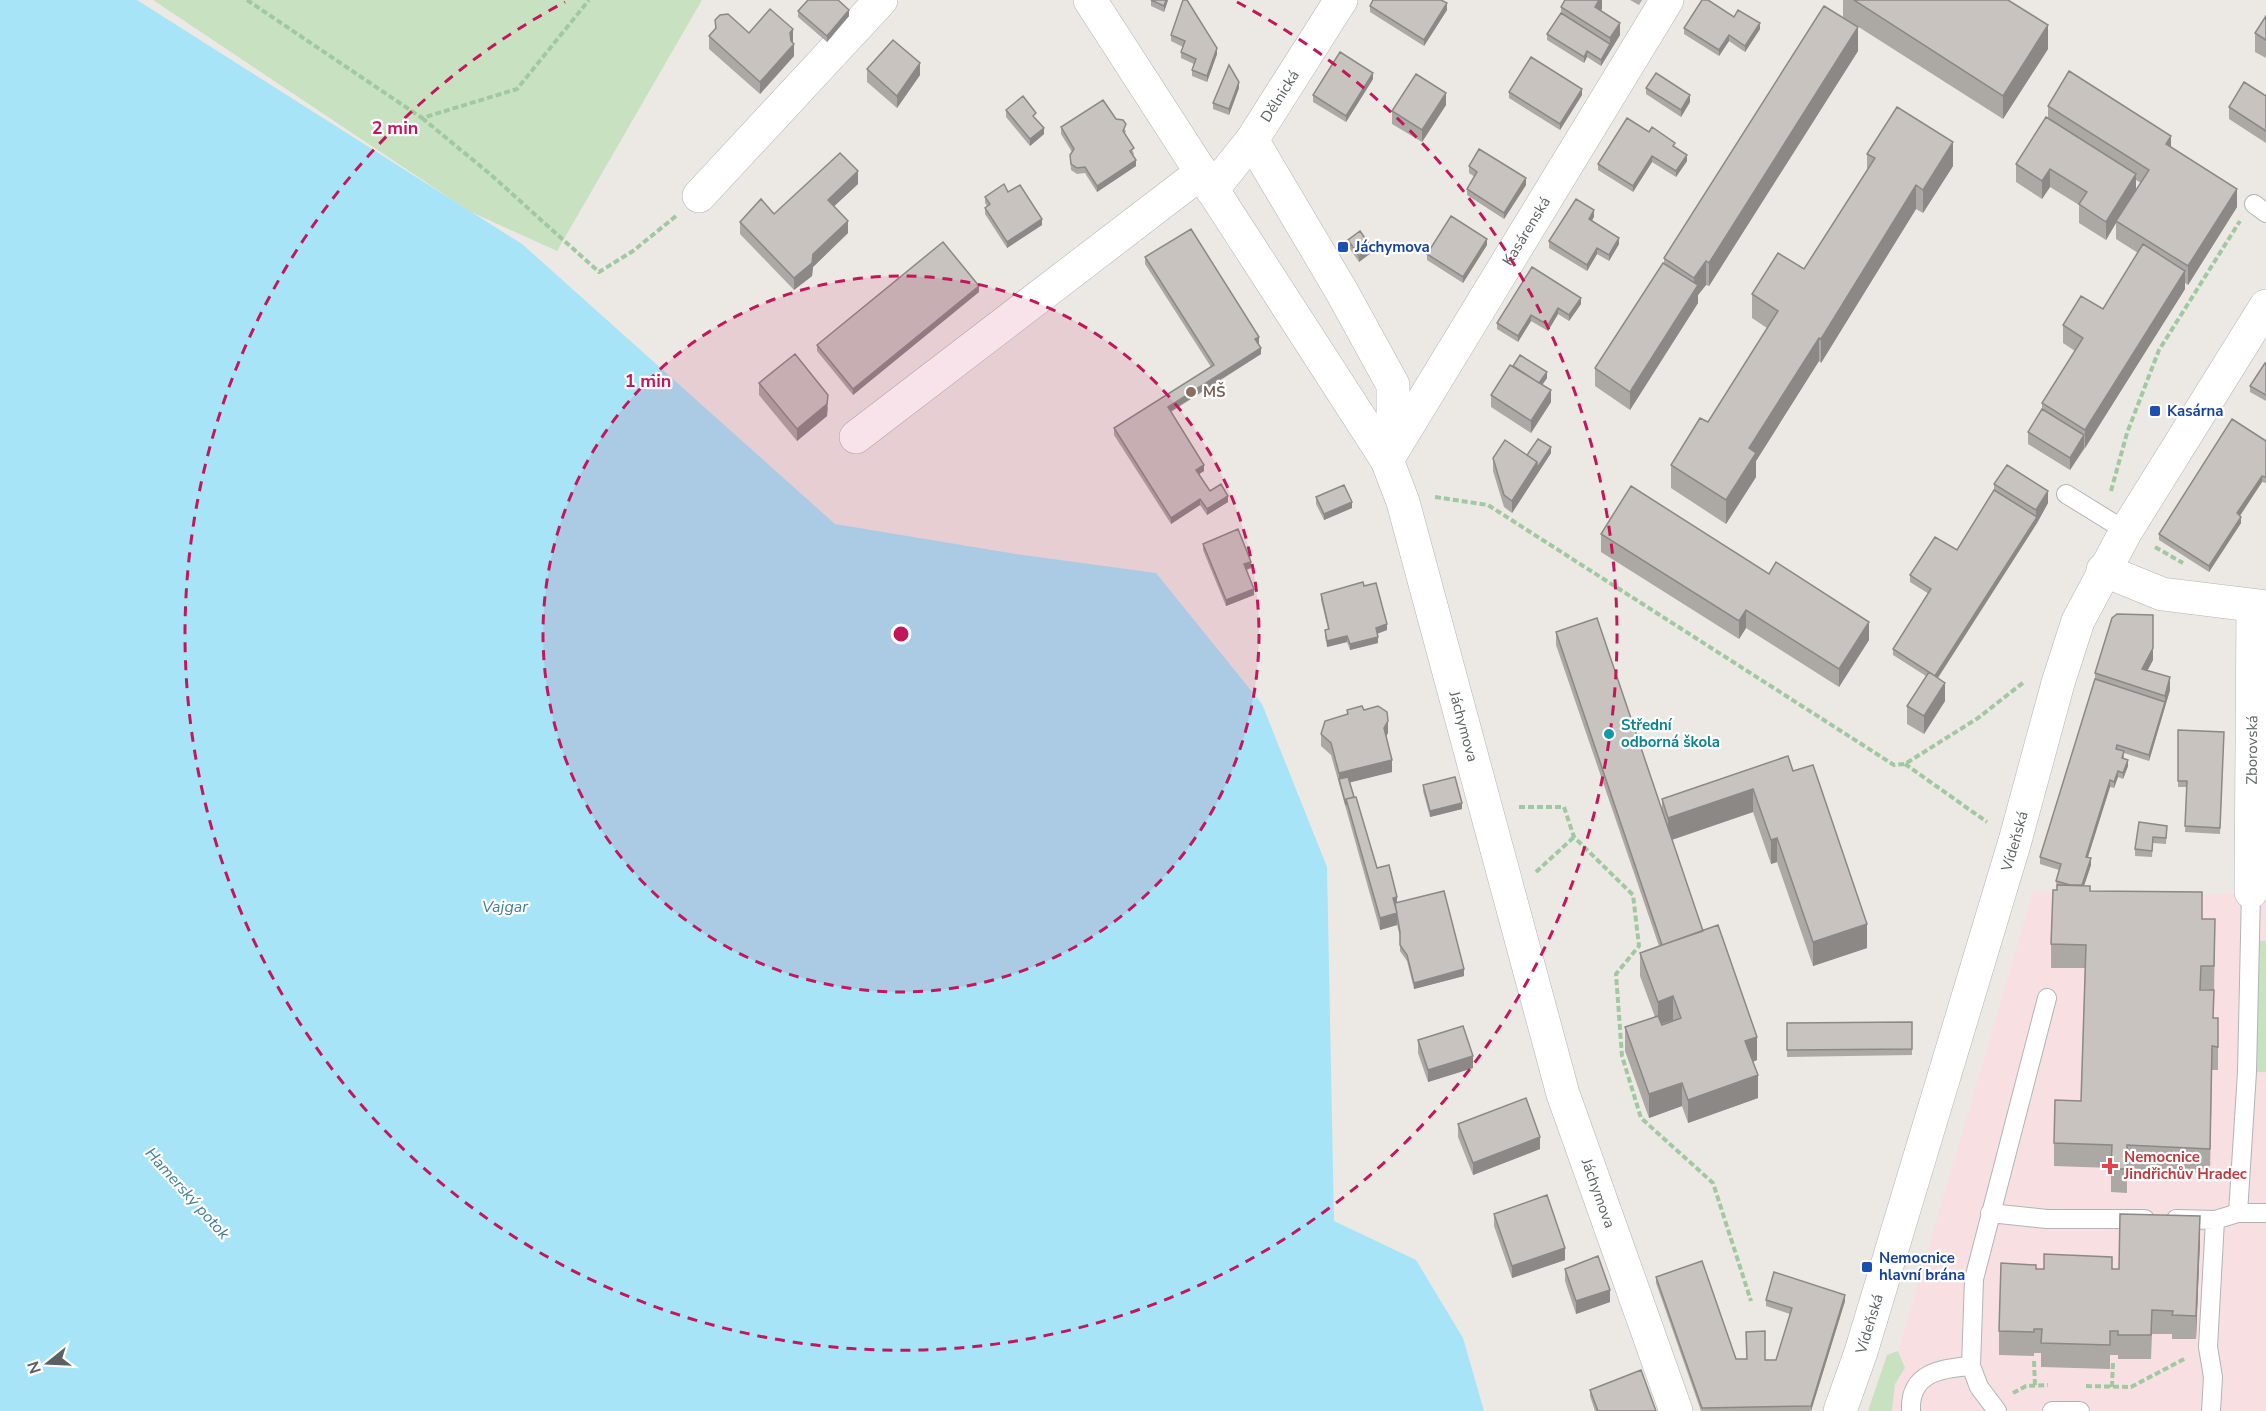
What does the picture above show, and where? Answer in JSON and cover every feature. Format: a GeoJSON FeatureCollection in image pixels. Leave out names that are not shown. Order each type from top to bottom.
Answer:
{"type":"FeatureCollection","features":[{"type":"Feature","properties":{"kind":"street"},"geometry":{"type":"LineString","coordinates":[[699,196],[881,0]]}},
{"type":"Feature","properties":{"kind":"street","name":"Jáchymova"},"geometry":{"type":"LineString","coordinates":[[1090,0],[1387,460],[1403,502],[1563,1094],[1676,1411]]}},
{"type":"Feature","properties":{"kind":"street","name":"Dělnická"},"geometry":{"type":"LineString","coordinates":[[856,437],[1207,181],[1252,140],[1341,0]]}},
{"type":"Feature","properties":{"kind":"street","name":"Kasárenská"},"geometry":{"type":"LineString","coordinates":[[1387,460],[1667,0]]}},
{"type":"Feature","properties":{"kind":"street"},"geometry":{"type":"LineString","coordinates":[[1252,140],[1394,385],[1387,460]]}},
{"type":"Feature","properties":{"kind":"street","name":"Vídeňská"},"geometry":{"type":"LineString","coordinates":[[1840,1411],[1861,1352],[2012,852],[2058,683],[2078,621],[2103,570],[2115,524],[2266,306]]}},
{"type":"Feature","properties":{"kind":"street","name":"Zborovská"},"geometry":{"type":"LineString","coordinates":[[2103,570],[2162,594],[2259,607],[2256,910]]}},
{"type":"Feature","properties":{"kind":"lane"},"geometry":{"type":"LineString","coordinates":[[2066,494],[2115,524]]}},
{"type":"Feature","properties":{"kind":"lane"},"geometry":{"type":"LineString","coordinates":[[2238,1213],[2256,910]]}},
{"type":"Feature","properties":{"kind":"lane"},"geometry":{"type":"LineString","coordinates":[[1997,1411],[1979,1387],[1971,1365],[1974,1279],[2047,998]]}},
{"type":"Feature","properties":{"kind":"lane"},"geometry":{"type":"LineString","coordinates":[[1990,1212],[2047,1219],[2215,1220],[2238,1213],[2266,1214]]}},
{"type":"Feature","properties":{"kind":"lane"},"geometry":{"type":"LineString","coordinates":[[2211,1411],[2213,1377],[2208,1347],[2215,1220]]}},
{"type":"Feature","properties":{"kind":"lane"},"geometry":{"type":"LineString","coordinates":[[1911,1411],[1911,1398],[1916,1384],[1930,1373],[1971,1365]]}},
{"type":"Feature","properties":{"kind":"lane"},"geometry":{"type":"LineString","coordinates":[[2052,1411],[2080,1411]]}},
{"type":"Feature","properties":{"kind":"path"},"geometry":{"type":"LineString","coordinates":[[247,0],[422,118],[490,174],[599,272],[633,251],[699,196]]}},
{"type":"Feature","properties":{"kind":"path"},"geometry":{"type":"LineString","coordinates":[[422,118],[517,89],[589,0]]}},
{"type":"Feature","properties":{"kind":"path"},"geometry":{"type":"LineString","coordinates":[[2115,524],[2127,433],[2159,350],[2240,221],[2260,208]]}},
{"type":"Feature","properties":{"kind":"path"},"geometry":{"type":"LineString","coordinates":[[1430,496],[1488,505],[1894,765],[1905,764],[1977,718],[2025,682]]}},
{"type":"Feature","properties":{"kind":"path"},"geometry":{"type":"LineString","coordinates":[[1905,764],[1991,825]]}},
{"type":"Feature","properties":{"kind":"path"},"geometry":{"type":"LineString","coordinates":[[1518,807],[1564,807],[1574,837],[1633,896],[1640,946],[1616,974],[1622,1056],[1641,1118],[1713,1183],[1751,1301]]}},
{"type":"Feature","properties":{"kind":"path"},"geometry":{"type":"LineString","coordinates":[[1534,873],[1574,837]]}},
{"type":"Feature","properties":{"kind":"path"},"geometry":{"type":"LineString","coordinates":[[2113,1362],[2112,1387],[2130,1387],[2208,1347]]}},
{"type":"Feature","properties":{"kind":"path"},"geometry":{"type":"LineString","coordinates":[[2034,1361],[2035,1385]]}},
{"type":"Feature","properties":{"kind":"shaded area","name":"Nemocnice Jindřichův Hradec"},"geometry":{"type":"Polygon","coordinates":[[[2033,891],[2145,898],[2266,891],[2266,1411],[1892,1411],[1898,1351],[2033,891]]]}},
{"type":"Feature","properties":{"kind":"green space"},"geometry":{"type":"Polygon","coordinates":[[[153,0],[702,0],[557,251],[469,211],[153,0]]]}},
{"type":"Feature","properties":{"kind":"green space"},"geometry":{"type":"Polygon","coordinates":[[[2250,941],[2266,941],[2266,1072],[2247,1072],[2250,941]]]}},
{"type":"Feature","properties":{"kind":"green space"},"geometry":{"type":"Polygon","coordinates":[[[1898,1351],[1905,1368],[1895,1384],[1892,1411],[1868,1411],[1887,1355],[1898,1351]]]}},
{"type":"Feature","properties":{"kind":"water","name":"Vajgar"},"geometry":{"type":"Polygon","coordinates":[[[0,0],[137,0],[522,244],[835,524],[1016,554],[1156,573],[1262,704],[1327,867],[1334,1221],[1416,1260],[1463,1338],[1484,1411],[0,1411],[0,0]]]}},
{"type":"Feature","properties":{"kind":"building"},"geometry":{"type":"Polygon","coordinates":[[[808,0],[838,0],[849,10],[827,36],[798,11],[808,0]]]}},
{"type":"Feature","properties":{"kind":"building"},"geometry":{"type":"Polygon","coordinates":[[[1151,0],[1166,0],[1164,6],[1151,0]]]}},
{"type":"Feature","properties":{"kind":"building"},"geometry":{"type":"Polygon","coordinates":[[[1183,0],[1187,0],[1217,48],[1207,76],[1192,70],[1196,59],[1181,52],[1185,41],[1171,35],[1183,0]]]}},
{"type":"Feature","properties":{"kind":"building"},"geometry":{"type":"Polygon","coordinates":[[[1373,0],[1441,0],[1447,3],[1424,40],[1370,6],[1373,0]]]}},
{"type":"Feature","properties":{"kind":"building"},"geometry":{"type":"Polygon","coordinates":[[[1565,0],[1599,0],[1595,7],[1620,23],[1610,38],[1561,7],[1565,0]]]}},
{"type":"Feature","properties":{"kind":"building"},"geometry":{"type":"Polygon","coordinates":[[[1702,0],[1708,0],[1734,17],[1738,10],[1760,23],[1745,46],[1729,35],[1719,50],[1684,28],[1702,0]]]}},
{"type":"Feature","properties":{"kind":"building"},"geometry":{"type":"Polygon","coordinates":[[[1854,0],[2008,0],[2048,25],[2003,96],[1854,0]]]}},
{"type":"Feature","properties":{"kind":"building"},"geometry":{"type":"Polygon","coordinates":[[[1824,6],[1858,27],[1709,263],[1706,261],[1694,278],[1664,258],[1824,6]]]}},
{"type":"Feature","properties":{"kind":"building"},"geometry":{"type":"Polygon","coordinates":[[[770,9],[793,29],[790,33],[794,44],[760,82],[709,36],[716,28],[715,20],[720,15],[728,14],[749,33],[770,9]]]}},
{"type":"Feature","properties":{"kind":"building"},"geometry":{"type":"Polygon","coordinates":[[[1561,13],[1610,44],[1601,60],[1587,51],[1584,57],[1547,34],[1561,13]]]}},
{"type":"Feature","properties":{"kind":"building"},"geometry":{"type":"Polygon","coordinates":[[[2266,16],[2266,40],[2255,33],[2266,16]]]}},
{"type":"Feature","properties":{"kind":"building"},"geometry":{"type":"Polygon","coordinates":[[[893,40],[920,63],[897,96],[867,69],[893,40]]]}},
{"type":"Feature","properties":{"kind":"building"},"geometry":{"type":"Polygon","coordinates":[[[1340,52],[1373,73],[1346,116],[1313,95],[1340,52]]]}},
{"type":"Feature","properties":{"kind":"building"},"geometry":{"type":"Polygon","coordinates":[[[1531,57],[1582,89],[1560,124],[1509,92],[1531,57]]]}},
{"type":"Feature","properties":{"kind":"building"},"geometry":{"type":"Polygon","coordinates":[[[1229,65],[1239,82],[1229,109],[1213,103],[1229,65]]]}},
{"type":"Feature","properties":{"kind":"building"},"geometry":{"type":"Polygon","coordinates":[[[2069,71],[2171,136],[2166,144],[2237,189],[2188,266],[2116,221],[2149,170],[2048,106],[2069,71]]]}},
{"type":"Feature","properties":{"kind":"building"},"geometry":{"type":"Polygon","coordinates":[[[1656,73],[1690,95],[1681,110],[1646,88],[1656,73]]]}},
{"type":"Feature","properties":{"kind":"building"},"geometry":{"type":"Polygon","coordinates":[[[1416,74],[1446,93],[1422,130],[1392,111],[1416,74]]]}},
{"type":"Feature","properties":{"kind":"building"},"geometry":{"type":"Polygon","coordinates":[[[2244,82],[2266,96],[2266,131],[2229,107],[2244,82]]]}},
{"type":"Feature","properties":{"kind":"building"},"geometry":{"type":"Polygon","coordinates":[[[1023,96],[1036,113],[1033,116],[1044,128],[1030,139],[1006,110],[1023,96]]]}},
{"type":"Feature","properties":{"kind":"building"},"geometry":{"type":"Polygon","coordinates":[[[1103,100],[1116,119],[1123,120],[1126,124],[1123,131],[1134,148],[1130,151],[1136,160],[1097,186],[1085,167],[1077,168],[1071,164],[1070,155],[1074,149],[1061,127],[1103,100]]]}},
{"type":"Feature","properties":{"kind":"building"},"geometry":{"type":"Polygon","coordinates":[[[1897,107],[1953,142],[1923,190],[1916,185],[1821,339],[1819,338],[1749,448],[1756,453],[1726,500],[1671,465],[1700,418],[1708,422],[1778,311],[1752,294],[1778,253],[1804,269],[1875,158],[1867,154],[1897,107]]]}},
{"type":"Feature","properties":{"kind":"building"},"geometry":{"type":"Polygon","coordinates":[[[2046,117],[2136,174],[2106,222],[2079,204],[2087,192],[2050,169],[2042,181],[2016,164],[2046,117]]]}},
{"type":"Feature","properties":{"kind":"building"},"geometry":{"type":"Polygon","coordinates":[[[1627,118],[1649,132],[1652,127],[1675,143],[1673,146],[1687,155],[1676,171],[1652,156],[1633,186],[1598,164],[1627,118]]]}},
{"type":"Feature","properties":{"kind":"building"},"geometry":{"type":"Polygon","coordinates":[[[1479,149],[1526,178],[1504,213],[1467,189],[1477,172],[1469,166],[1479,149]]]}},
{"type":"Feature","properties":{"kind":"building"},"geometry":{"type":"Polygon","coordinates":[[[840,153],[858,171],[828,200],[848,221],[813,254],[812,263],[794,278],[740,222],[761,199],[774,214],[840,153]]]}},
{"type":"Feature","properties":{"kind":"building"},"geometry":{"type":"Polygon","coordinates":[[[1004,184],[1008,192],[1020,185],[1042,219],[1007,242],[985,208],[990,204],[985,197],[1004,184]]]}},
{"type":"Feature","properties":{"kind":"building"},"geometry":{"type":"Polygon","coordinates":[[[1576,199],[1594,210],[1589,219],[1619,238],[1609,255],[1597,248],[1587,265],[1549,241],[1576,199]]]}},
{"type":"Feature","properties":{"kind":"building"},"geometry":{"type":"Polygon","coordinates":[[[1451,216],[1487,239],[1463,277],[1427,254],[1451,216]]]}},
{"type":"Feature","properties":{"kind":"building","name":"MŠ"},"geometry":{"type":"Polygon","coordinates":[[[1191,229],[1259,337],[1255,339],[1261,348],[1168,407],[1204,465],[1196,470],[1210,491],[1221,484],[1228,496],[1207,509],[1200,499],[1171,518],[1114,428],[1214,365],[1145,257],[1191,229]]]}},
{"type":"Feature","properties":{"kind":"building"},"geometry":{"type":"Polygon","coordinates":[[[1360,231],[1371,247],[1359,256],[1348,240],[1360,231]]]}},
{"type":"Feature","properties":{"kind":"building"},"geometry":{"type":"Polygon","coordinates":[[[943,242],[979,286],[853,389],[817,345],[943,242]]]}},
{"type":"Feature","properties":{"kind":"building"},"geometry":{"type":"Polygon","coordinates":[[[2143,244],[2185,271],[2085,430],[2042,403],[2083,338],[2063,325],[2081,296],[2103,309],[2143,244]]]}},
{"type":"Feature","properties":{"kind":"building"},"geometry":{"type":"Polygon","coordinates":[[[1663,263],[1698,285],[1630,392],[1595,368],[1663,263]]]}},
{"type":"Feature","properties":{"kind":"building"},"geometry":{"type":"Polygon","coordinates":[[[1532,267],[1581,298],[1569,315],[1558,308],[1548,325],[1531,315],[1518,336],[1497,323],[1532,267]]]}},
{"type":"Feature","properties":{"kind":"building"},"geometry":{"type":"Polygon","coordinates":[[[795,354],[828,395],[827,404],[797,429],[759,383],[795,354]]]}},
{"type":"Feature","properties":{"kind":"building"},"geometry":{"type":"Polygon","coordinates":[[[1520,355],[1547,372],[1539,383],[1513,366],[1520,355]]]}},
{"type":"Feature","properties":{"kind":"building"},"geometry":{"type":"Polygon","coordinates":[[[2266,363],[2266,395],[2250,386],[2266,363]]]}},
{"type":"Feature","properties":{"kind":"building"},"geometry":{"type":"Polygon","coordinates":[[[1510,365],[1551,390],[1531,421],[1491,395],[1510,365]]]}},
{"type":"Feature","properties":{"kind":"building"},"geometry":{"type":"Polygon","coordinates":[[[2042,409],[2084,435],[2070,458],[2028,432],[2042,409]]]}},
{"type":"Feature","properties":{"kind":"building"},"geometry":{"type":"Polygon","coordinates":[[[2232,419],[2266,441],[2266,477],[2262,476],[2237,513],[2241,517],[2209,566],[2159,534],[2232,419]]]}},
{"type":"Feature","properties":{"kind":"building"},"geometry":{"type":"Polygon","coordinates":[[[1538,439],[1551,447],[1537,468],[1537,462],[1527,455],[1538,439]]]}},
{"type":"Feature","properties":{"kind":"building"},"geometry":{"type":"Polygon","coordinates":[[[1505,440],[1537,462],[1512,501],[1504,495],[1493,458],[1505,440]]]}},
{"type":"Feature","properties":{"kind":"building"},"geometry":{"type":"Polygon","coordinates":[[[2007,465],[2048,491],[2036,510],[1994,484],[2007,465]]]}},
{"type":"Feature","properties":{"kind":"building"},"geometry":{"type":"Polygon","coordinates":[[[1344,485],[1352,502],[1324,514],[1316,497],[1344,485]]]}},
{"type":"Feature","properties":{"kind":"building"},"geometry":{"type":"Polygon","coordinates":[[[1631,486],[1769,574],[1776,562],[1869,622],[1839,669],[1746,610],[1739,621],[1601,534],[1631,486]]]}},
{"type":"Feature","properties":{"kind":"building"},"geometry":{"type":"Polygon","coordinates":[[[1994,490],[2037,517],[1935,676],[1893,649],[1931,589],[1910,575],[1935,537],[1957,550],[1994,490]]]}},
{"type":"Feature","properties":{"kind":"building"},"geometry":{"type":"Polygon","coordinates":[[[1238,529],[1251,562],[1244,564],[1254,589],[1226,600],[1203,544],[1238,529]]]}},
{"type":"Feature","properties":{"kind":"building"},"geometry":{"type":"Polygon","coordinates":[[[1363,582],[1364,586],[1376,583],[1387,624],[1376,628],[1378,637],[1350,644],[1347,636],[1327,641],[1325,630],[1329,629],[1321,594],[1363,582]]]}},
{"type":"Feature","properties":{"kind":"building"},"geometry":{"type":"Polygon","coordinates":[[[2117,614],[2153,615],[2153,648],[2142,669],[2170,677],[2165,696],[2095,673],[2112,618],[2117,614]]]}},
{"type":"Feature","properties":{"kind":"building","name":"Střední odborná škola"},"geometry":{"type":"Polygon","coordinates":[[[1597,618],[1703,931],[1662,945],[1556,632],[1597,618]]]}},
{"type":"Feature","properties":{"kind":"building"},"geometry":{"type":"Polygon","coordinates":[[[1929,672],[1945,683],[1924,716],[1907,706],[1929,672]]]}},
{"type":"Feature","properties":{"kind":"building"},"geometry":{"type":"Polygon","coordinates":[[[2095,679],[2165,702],[2149,755],[2117,745],[2116,749],[2124,751],[2122,758],[2128,760],[2123,773],[2118,771],[2114,782],[2110,780],[2086,857],[2091,858],[2082,885],[2070,885],[2056,881],[2061,864],[2040,857],[2095,679]]]}},
{"type":"Feature","properties":{"kind":"building"},"geometry":{"type":"Polygon","coordinates":[[[1362,706],[1364,710],[1378,706],[1387,712],[1388,721],[1384,728],[1392,760],[1339,773],[1331,743],[1321,734],[1325,721],[1348,714],[1347,710],[1362,706]]]}},
{"type":"Feature","properties":{"kind":"building"},"geometry":{"type":"Polygon","coordinates":[[[2178,730],[2224,732],[2220,828],[2185,826],[2187,781],[2178,781],[2178,730]]]}},
{"type":"Feature","properties":{"kind":"building"},"geometry":{"type":"Polygon","coordinates":[[[1788,756],[1793,771],[1813,765],[1867,924],[1813,942],[1777,838],[1771,840],[1753,789],[1668,818],[1662,799],[1788,756]]]}},
{"type":"Feature","properties":{"kind":"building"},"geometry":{"type":"Polygon","coordinates":[[[1348,777],[1354,797],[1346,799],[1346,805],[1339,779],[1348,777]]]}},
{"type":"Feature","properties":{"kind":"building"},"geometry":{"type":"Polygon","coordinates":[[[1455,777],[1462,803],[1430,811],[1423,785],[1455,777]]]}},
{"type":"Feature","properties":{"kind":"building"},"geometry":{"type":"Polygon","coordinates":[[[1356,797],[1377,868],[1389,865],[1397,897],[1393,898],[1397,913],[1380,918],[1346,799],[1356,797]]]}},
{"type":"Feature","properties":{"kind":"building"},"geometry":{"type":"Polygon","coordinates":[[[2139,822],[2167,826],[2166,838],[2153,837],[2152,851],[2135,849],[2139,822]]]}},
{"type":"Feature","properties":{"kind":"building"},"geometry":{"type":"Polygon","coordinates":[[[2057,885],[2090,886],[2090,891],[2202,892],[2202,919],[2215,919],[2214,966],[2201,966],[2200,990],[2214,990],[2213,1018],[2218,1018],[2218,1047],[2212,1046],[2210,1149],[2127,1145],[2127,1169],[2111,1169],[2112,1145],[2054,1143],[2055,1100],[2081,1101],[2086,945],[2051,944],[2053,890],[2057,890],[2057,885]]]}},
{"type":"Feature","properties":{"kind":"building"},"geometry":{"type":"Polygon","coordinates":[[[1444,891],[1464,969],[1414,983],[1407,955],[1400,945],[1395,903],[1444,891]]]}},
{"type":"Feature","properties":{"kind":"building"},"geometry":{"type":"Polygon","coordinates":[[[1718,925],[1757,1037],[1745,1041],[1758,1075],[1688,1100],[1682,1083],[1649,1094],[1625,1027],[1658,1016],[1662,1025],[1681,1018],[1673,996],[1658,1002],[1640,953],[1718,925]]]}},
{"type":"Feature","properties":{"kind":"building"},"geometry":{"type":"Polygon","coordinates":[[[1912,1022],[1912,1049],[1787,1050],[1787,1023],[1912,1022]]]}},
{"type":"Feature","properties":{"kind":"building"},"geometry":{"type":"Polygon","coordinates":[[[1463,1026],[1473,1056],[1428,1070],[1418,1040],[1463,1026]]]}},
{"type":"Feature","properties":{"kind":"building"},"geometry":{"type":"Polygon","coordinates":[[[1526,1098],[1540,1137],[1473,1163],[1458,1124],[1526,1098]]]}},
{"type":"Feature","properties":{"kind":"building"},"geometry":{"type":"Polygon","coordinates":[[[1547,1195],[1565,1248],[1512,1266],[1494,1214],[1547,1195]]]}},
{"type":"Feature","properties":{"kind":"building"},"geometry":{"type":"Polygon","coordinates":[[[2120,1214],[2200,1216],[2196,1316],[2172,1315],[2173,1311],[2152,1310],[2151,1335],[2118,1335],[2118,1331],[2110,1331],[2110,1345],[2041,1343],[2042,1329],[2034,1329],[2034,1332],[1999,1331],[2001,1263],[2036,1265],[2036,1269],[2044,1269],[2044,1254],[2112,1257],[2112,1269],[2119,1269],[2120,1214]]]}},
{"type":"Feature","properties":{"kind":"building"},"geometry":{"type":"Polygon","coordinates":[[[1598,1256],[1610,1290],[1576,1301],[1565,1269],[1598,1256]]]}},
{"type":"Feature","properties":{"kind":"building"},"geometry":{"type":"Polygon","coordinates":[[[1702,1261],[1736,1359],[1747,1359],[1746,1332],[1765,1331],[1765,1360],[1776,1360],[1792,1308],[1766,1300],[1774,1272],[1845,1295],[1811,1406],[1702,1408],[1656,1277],[1702,1261]]]}},
{"type":"Feature","properties":{"kind":"building"},"geometry":{"type":"Polygon","coordinates":[[[1641,1370],[1656,1411],[1598,1411],[1590,1390],[1641,1370]]]}},
{"type":"Feature","properties":{"kind":"place","name":"Jáchymova"},"geometry":{"type":"Point","coordinates":[1343,247]}},
{"type":"Feature","properties":{"kind":"place","name":"MŠ"},"geometry":{"type":"Point","coordinates":[1191,392]}},
{"type":"Feature","properties":{"kind":"place","name":"Kasárna"},"geometry":{"type":"Point","coordinates":[2155,411]}},
{"type":"Feature","properties":{"kind":"place","name":"Střední odborná škola"},"geometry":{"type":"Point","coordinates":[1609,734]}},
{"type":"Feature","properties":{"kind":"place","name":"Nemocnice Jindřichův Hradec"},"geometry":{"type":"Point","coordinates":[2110,1166]}},
{"type":"Feature","properties":{"kind":"place","name":"Nemocnice hlavní brána"},"geometry":{"type":"Point","coordinates":[1867,1267]}},
{"type":"Feature","properties":{"kind":"water label","name":"Hamerský potok"},"geometry":{"type":"Point","coordinates":[188,1193]}}]}
